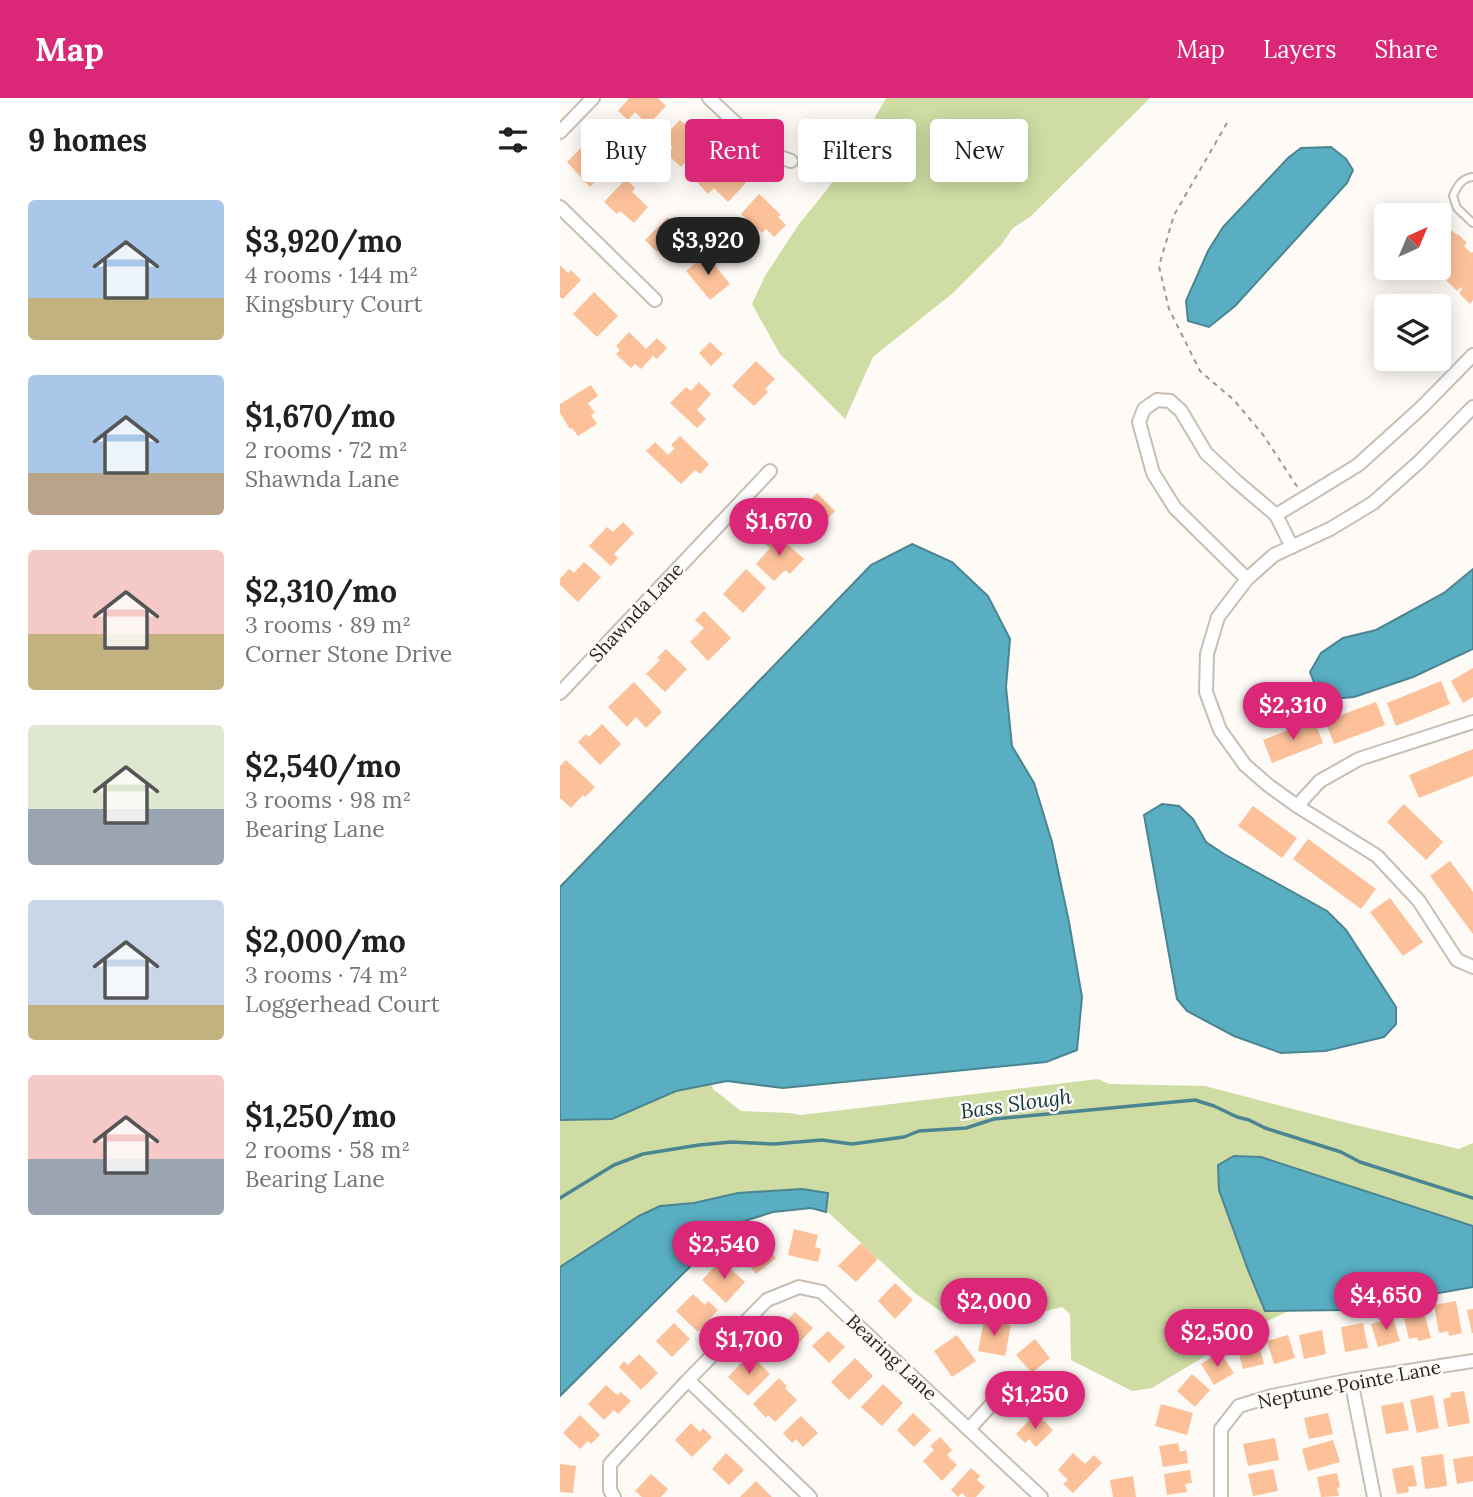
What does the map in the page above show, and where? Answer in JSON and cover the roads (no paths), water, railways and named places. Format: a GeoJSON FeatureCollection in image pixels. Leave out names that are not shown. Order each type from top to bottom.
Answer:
{"type":"FeatureCollection","features":[{"type":"Feature","properties":{"kind":"street"},"geometry":{"type":"LineString","coordinates":[[560,132],[593,98]]}},
{"type":"Feature","properties":{"kind":"street"},"geometry":{"type":"LineString","coordinates":[[709,98],[766,152],[791,161]]}},
{"type":"Feature","properties":{"kind":"street"},"geometry":{"type":"LineString","coordinates":[[560,207],[655,300]]}},
{"type":"Feature","properties":{"kind":"street"},"geometry":{"type":"LineString","coordinates":[[1276,515],[1358,466],[1473,355]]}},
{"type":"Feature","properties":{"kind":"street"},"geometry":{"type":"LineString","coordinates":[[1247,579],[1175,508],[1153,473],[1139,422],[1144,408],[1157,400],[1170,401],[1181,411],[1206,453],[1276,515],[1292,547]]}},
{"type":"Feature","properties":{"kind":"street"},"geometry":{"type":"LineString","coordinates":[[1473,407],[1419,462],[1373,503],[1330,529],[1274,555],[1247,579],[1219,617],[1207,654],[1206,692],[1220,730],[1245,765],[1297,806],[1377,856],[1419,901],[1457,960],[1473,967]]}},
{"type":"Feature","properties":{"kind":"street","name":"Shawnda Lane"},"geometry":{"type":"LineString","coordinates":[[560,693],[770,471]]}},
{"type":"Feature","properties":{"kind":"street"},"geometry":{"type":"LineString","coordinates":[[1297,806],[1320,781],[1359,759],[1473,722]]}},
{"type":"Feature","properties":{"kind":"street","name":"Bearing Lane"},"geometry":{"type":"LineString","coordinates":[[614,1497],[610,1490],[610,1464],[767,1300],[799,1287],[822,1292],[1041,1497]]}},
{"type":"Feature","properties":{"kind":"street","name":"Neptune Pointe Lane"},"geometry":{"type":"LineString","coordinates":[[1221,1497],[1221,1429],[1240,1406],[1272,1396],[1351,1380],[1473,1361]]}},
{"type":"Feature","properties":{"kind":"street"},"geometry":{"type":"LineString","coordinates":[[688,1380],[810,1497]]}},
{"type":"Feature","properties":{"kind":"street"},"geometry":{"type":"LineString","coordinates":[[1351,1380],[1374,1497]]}},
{"type":"Feature","properties":{"kind":"street"},"geometry":{"type":"LineString","coordinates":[[969,1429],[1001,1394]]}},
{"type":"Feature","properties":{"kind":"lane"},"geometry":{"type":"LineString","coordinates":[[1473,177],[1465,179],[1457,186],[1453,196],[1457,208],[1473,223]]}},
{"type":"Feature","properties":{"kind":"water"},"geometry":{"type":"Polygon","coordinates":[[[1331,147],[1346,159],[1353,170],[1347,183],[1235,306],[1209,327],[1188,321],[1186,301],[1208,251],[1223,227],[1288,158],[1301,148],[1331,147]]]}},
{"type":"Feature","properties":{"kind":"water"},"geometry":{"type":"Polygon","coordinates":[[[912,544],[952,562],[988,596],[1010,639],[1006,687],[1012,746],[1034,783],[1052,842],[1082,997],[1077,1050],[1046,1062],[783,1088],[727,1081],[676,1091],[612,1119],[560,1120],[560,887],[871,565],[912,544]]]}},
{"type":"Feature","properties":{"kind":"water"},"geometry":{"type":"Polygon","coordinates":[[[1473,569],[1473,649],[1413,677],[1354,697],[1321,700],[1310,672],[1321,653],[1343,638],[1376,630],[1444,593],[1473,569]]]}},
{"type":"Feature","properties":{"kind":"water"},"geometry":{"type":"Polygon","coordinates":[[[1162,804],[1179,806],[1193,819],[1206,842],[1327,911],[1346,930],[1396,1007],[1396,1024],[1384,1037],[1325,1051],[1281,1053],[1234,1036],[1187,1011],[1177,999],[1144,815],[1162,804]]]}},
{"type":"Feature","properties":{"kind":"water"},"geometry":{"type":"Polygon","coordinates":[[[1234,1156],[1261,1157],[1473,1226],[1473,1287],[1342,1310],[1265,1311],[1219,1190],[1218,1165],[1234,1156]]]}},
{"type":"Feature","properties":{"kind":"water"},"geometry":{"type":"Polygon","coordinates":[[[802,1189],[828,1193],[826,1212],[811,1208],[773,1212],[732,1225],[560,1396],[560,1267],[639,1216],[660,1206],[694,1203],[738,1193],[802,1189]]]}},
{"type":"Feature","properties":{"kind":"waterway","name":"Bass Slough"},"geometry":{"type":"LineString","coordinates":[[560,1198],[614,1165],[643,1154],[699,1145],[822,1140],[852,1144],[904,1137],[919,1131],[966,1128],[994,1119],[1195,1100],[1265,1128],[1341,1152],[1360,1162],[1473,1198]]}}]}
